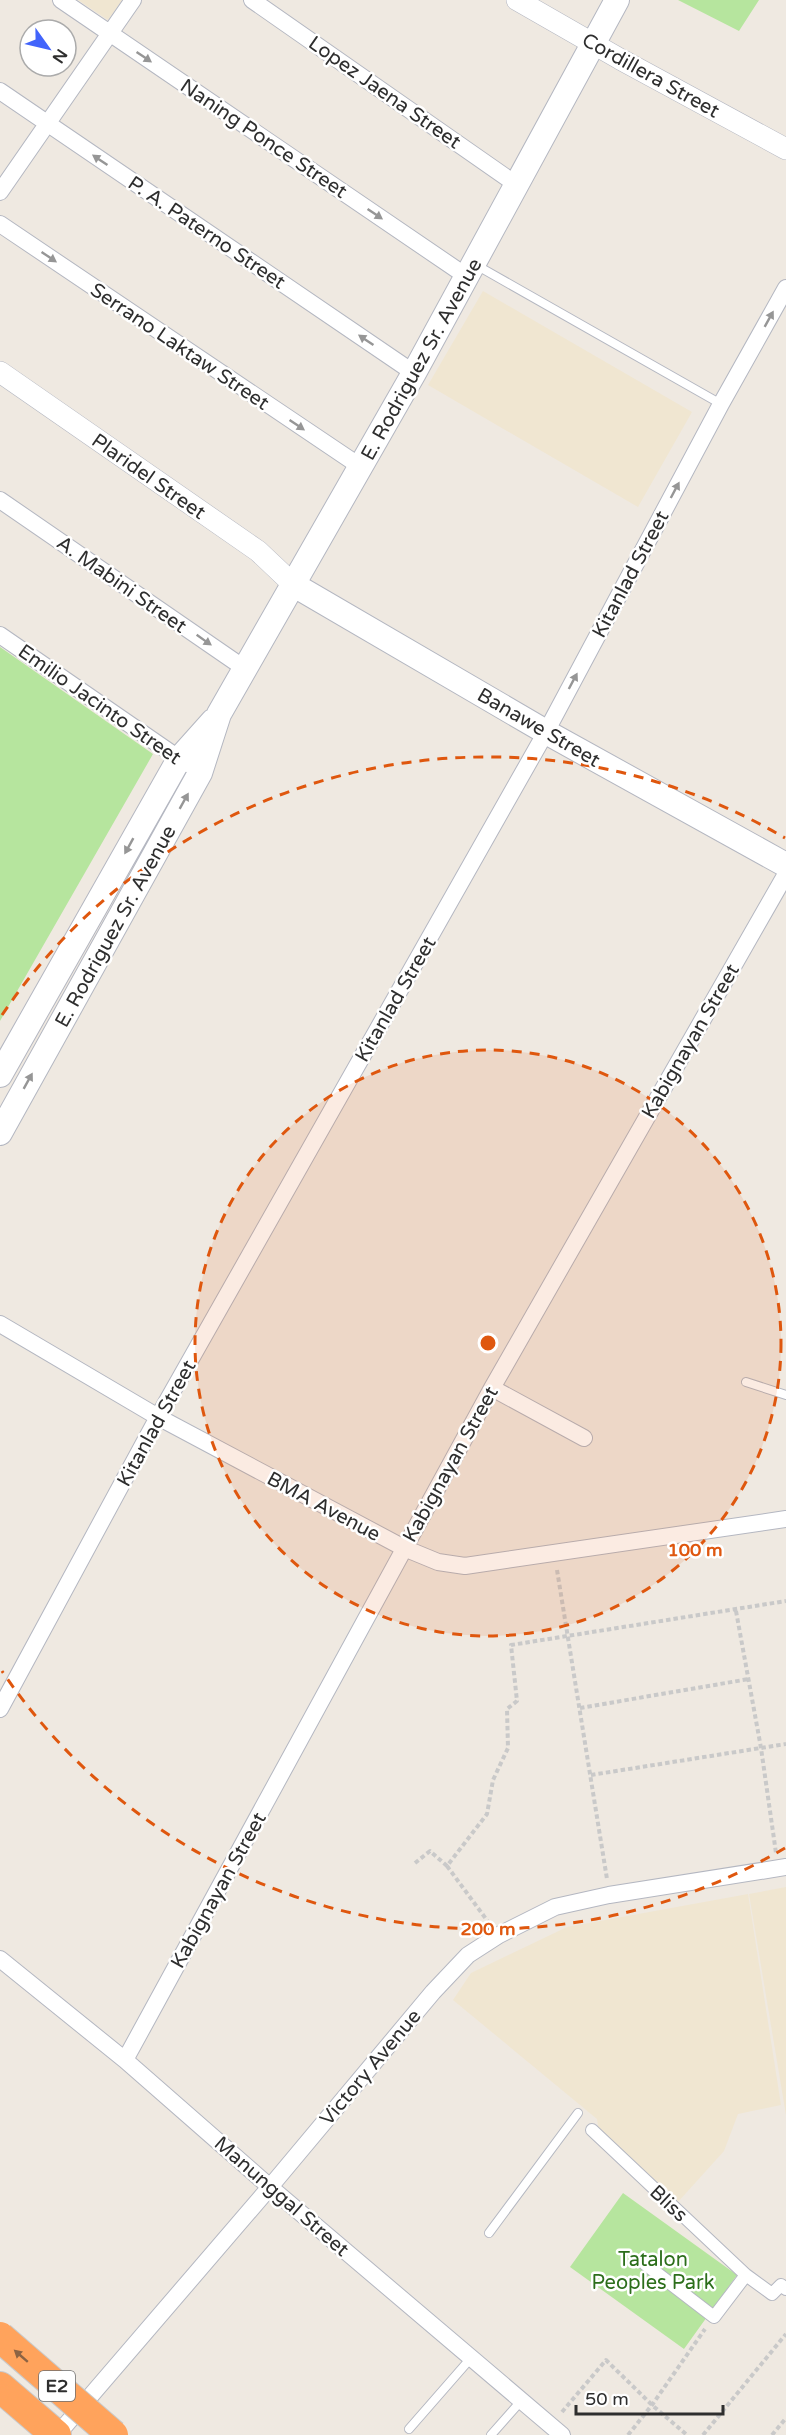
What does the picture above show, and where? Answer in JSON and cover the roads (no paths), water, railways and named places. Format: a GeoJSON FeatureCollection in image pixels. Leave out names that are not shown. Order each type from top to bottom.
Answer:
{"type":"FeatureCollection","features":[{"type":"Feature","properties":{"kind":"highway","name":"E2"},"geometry":{"type":"LineString","coordinates":[[0,2337],[111,2432]]}},
{"type":"Feature","properties":{"kind":"highway","name":"E2"},"geometry":{"type":"LineString","coordinates":[[0,2387],[56,2435]]}},
{"type":"Feature","properties":{"kind":"main road","name":"E. Rodriguez Sr. Avenue"},"geometry":{"type":"LineString","coordinates":[[0,1133],[200,773],[219,714],[244,668],[294,585],[414,373],[617,0]]}},
{"type":"Feature","properties":{"kind":"main road","name":"Banawe Street"},"geometry":{"type":"LineString","coordinates":[[294,585],[546,732],[786,865]]}},
{"type":"Feature","properties":{"kind":"main road","name":"E. Rodriguez Sr. Avenue"},"geometry":{"type":"LineString","coordinates":[[0,1075],[179,759],[219,714]]}},
{"type":"Feature","properties":{"kind":"street","name":"Naning Ponce Street"},"geometry":{"type":"LineString","coordinates":[[61,0],[470,270]]}},
{"type":"Feature","properties":{"kind":"street"},"geometry":{"type":"LineString","coordinates":[[0,192],[133,0]]}},
{"type":"Feature","properties":{"kind":"street","name":"Lopez Jaena Street"},"geometry":{"type":"LineString","coordinates":[[252,0],[517,185]]}},
{"type":"Feature","properties":{"kind":"street","name":"Cordillera Street"},"geometry":{"type":"LineString","coordinates":[[518,0],[786,150]]}},
{"type":"Feature","properties":{"kind":"street","name":"P. A. Paterno Street"},"geometry":{"type":"LineString","coordinates":[[0,92],[414,373]]}},
{"type":"Feature","properties":{"kind":"street","name":"Serrano Laktaw Street"},"geometry":{"type":"LineString","coordinates":[[0,224],[361,467]]}},
{"type":"Feature","properties":{"kind":"street","name":"Kitanlad Street"},"geometry":{"type":"LineString","coordinates":[[0,1709],[158,1417],[546,732],[721,404],[786,288]]}},
{"type":"Feature","properties":{"kind":"street","name":"Plaridel Street"},"geometry":{"type":"LineString","coordinates":[[0,372],[258,551],[294,585]]}},
{"type":"Feature","properties":{"kind":"street","name":"A. Mabini Street"},"geometry":{"type":"LineString","coordinates":[[0,500],[244,668]]}},
{"type":"Feature","properties":{"kind":"street","name":"Emilio Jacinto Street"},"geometry":{"type":"LineString","coordinates":[[0,635],[200,773]]}},
{"type":"Feature","properties":{"kind":"street","name":"Kabignayan Street"},"geometry":{"type":"LineString","coordinates":[[125,2060],[492,1388],[786,874]]}},
{"type":"Feature","properties":{"kind":"street","name":"BMA Avenue"},"geometry":{"type":"LineString","coordinates":[[0,1324],[158,1417],[404,1548],[438,1562],[465,1566],[554,1555],[786,1519]]}},
{"type":"Feature","properties":{"kind":"street"},"geometry":{"type":"LineString","coordinates":[[492,1388],[585,1438]]}},
{"type":"Feature","properties":{"kind":"street","name":"Victory Avenue"},"geometry":{"type":"LineString","coordinates":[[56,2435],[270,2187],[433,1992],[468,1955],[499,1935],[555,1907],[609,1895],[782,1867]]}},
{"type":"Feature","properties":{"kind":"street","name":"Manunggal Street"},"geometry":{"type":"LineString","coordinates":[[0,1959],[125,2060],[270,2187],[556,2430]]}},
{"type":"Feature","properties":{"kind":"street","name":"Bliss"},"geometry":{"type":"LineString","coordinates":[[592,2130],[746,2275],[772,2294],[781,2285],[786,2289]]}},
{"type":"Feature","properties":{"kind":"street"},"geometry":{"type":"LineString","coordinates":[[645,2264],[714,2317],[746,2275]]}},
{"type":"Feature","properties":{"kind":"lane"},"geometry":{"type":"LineString","coordinates":[[470,270],[721,404]]}},
{"type":"Feature","properties":{"kind":"lane"},"geometry":{"type":"LineString","coordinates":[[746,1382],[786,1395]]}},
{"type":"Feature","properties":{"kind":"lane"},"geometry":{"type":"LineString","coordinates":[[489,2233],[578,2113]]}},
{"type":"Feature","properties":{"kind":"lane"},"geometry":{"type":"LineString","coordinates":[[409,2429],[471,2358]]}},
{"type":"Feature","properties":{"kind":"lane"},"geometry":{"type":"LineString","coordinates":[[491,2435],[521,2401]]}},
{"type":"Feature","properties":{"kind":"park label","name":"Tatalon Peoples Park"},"geometry":{"type":"Point","coordinates":[653,2270]}}]}
